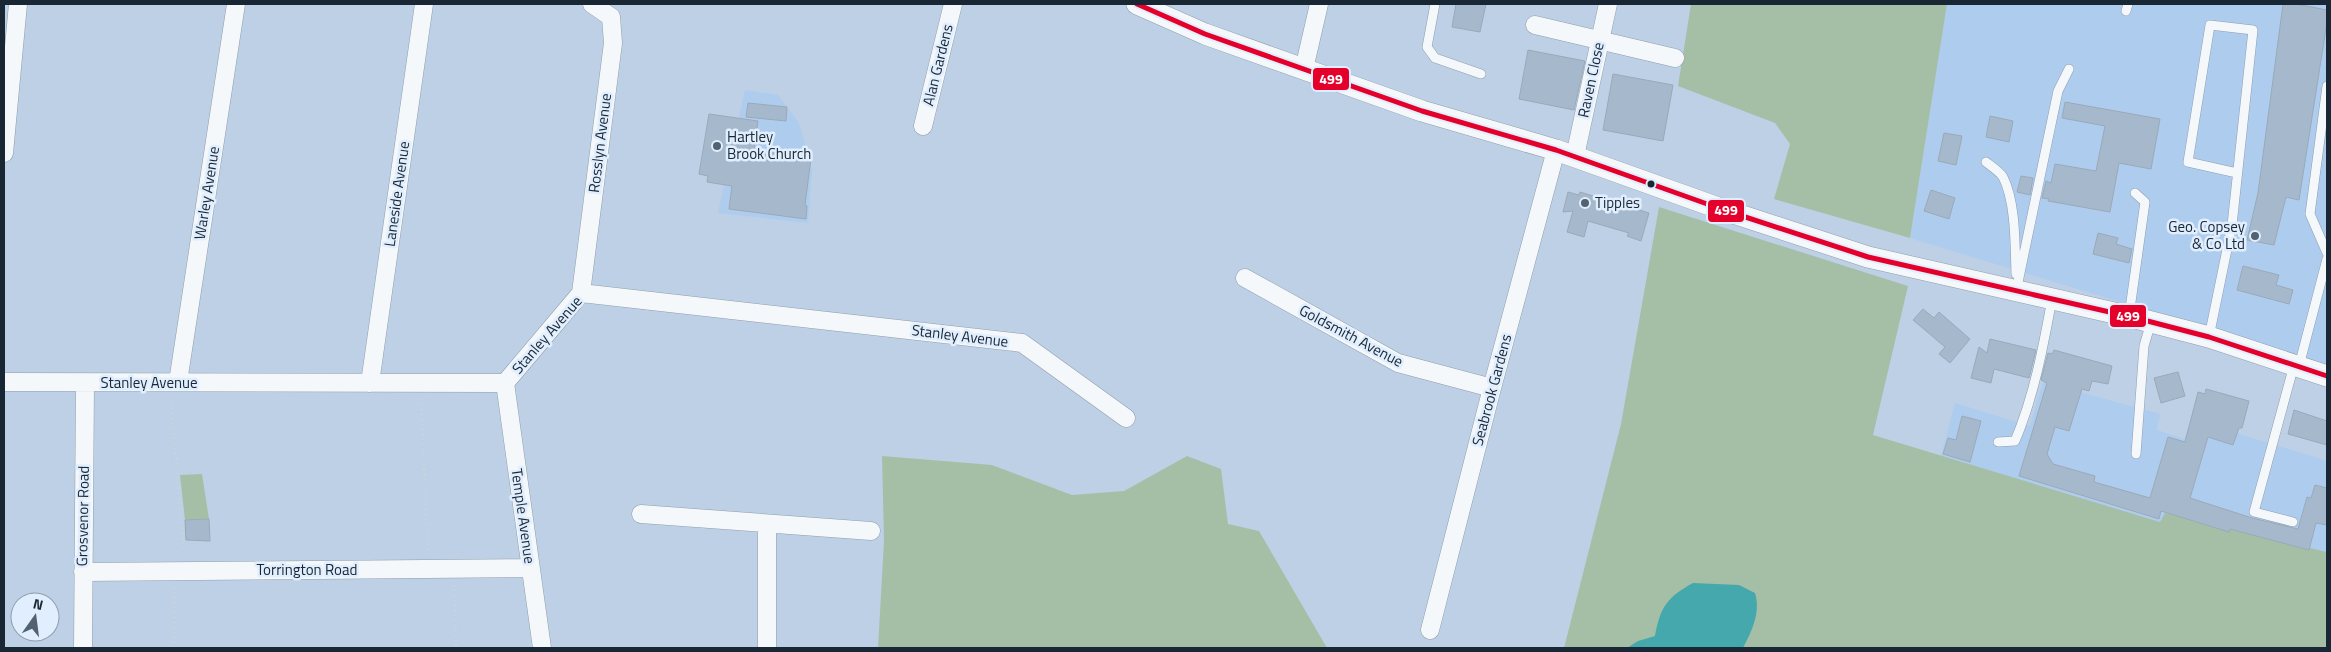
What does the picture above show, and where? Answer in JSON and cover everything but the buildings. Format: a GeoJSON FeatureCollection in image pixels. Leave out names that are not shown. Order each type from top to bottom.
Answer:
{"type":"FeatureCollection","features":[{"type":"Feature","properties":{"kind":"street"},"geometry":{"type":"LineString","coordinates":[[4,154],[18,4]]}},
{"type":"Feature","properties":{"kind":"street","name":"Warley Avenue"},"geometry":{"type":"LineString","coordinates":[[174,382],[236,4]]}},
{"type":"Feature","properties":{"kind":"street","name":"Laneside Avenue"},"geometry":{"type":"LineString","coordinates":[[370,383],[424,4]]}},
{"type":"Feature","properties":{"kind":"street","name":"Rosslyn Avenue"},"geometry":{"type":"LineString","coordinates":[[581,293],[613,44],[612,17],[592,4]]}},
{"type":"Feature","properties":{"kind":"street","name":"Alan Gardens"},"geometry":{"type":"LineString","coordinates":[[923,126],[952,4]]}},
{"type":"Feature","properties":{"kind":"street"},"geometry":{"type":"LineString","coordinates":[[1137,4],[1205,34],[1422,111],[1566,153],[1724,210],[1868,257],[2016,292],[2129,316],[2209,337],[2327,376]]}},
{"type":"Feature","properties":{"kind":"street"},"geometry":{"type":"LineString","coordinates":[[1304,69],[1319,4]]}},
{"type":"Feature","properties":{"kind":"street","name":"Raven Close"},"geometry":{"type":"LineString","coordinates":[[1566,153],[1600,39],[1608,4]]}},
{"type":"Feature","properties":{"kind":"street"},"geometry":{"type":"LineString","coordinates":[[1535,24],[1675,58]]}},
{"type":"Feature","properties":{"kind":"street","name":"Seabrook Gardens"},"geometry":{"type":"LineString","coordinates":[[1430,630],[1492,388],[1566,153]]}},
{"type":"Feature","properties":{"kind":"street","name":"Goldsmith Avenue"},"geometry":{"type":"LineString","coordinates":[[1245,278],[1398,363],[1492,388]]}},
{"type":"Feature","properties":{"kind":"street","name":"Stanley Avenue"},"geometry":{"type":"LineString","coordinates":[[4,382],[506,383],[581,293],[1022,343],[1126,418]]}},
{"type":"Feature","properties":{"kind":"street","name":"Grosvenor Road"},"geometry":{"type":"LineString","coordinates":[[83,648],[84,383]]}},
{"type":"Feature","properties":{"kind":"street","name":"Temple Avenue"},"geometry":{"type":"LineString","coordinates":[[506,383],[542,648]]}},
{"type":"Feature","properties":{"kind":"street"},"geometry":{"type":"LineString","coordinates":[[641,514],[871,531]]}},
{"type":"Feature","properties":{"kind":"street"},"geometry":{"type":"LineString","coordinates":[[767,524],[767,648]]}},
{"type":"Feature","properties":{"kind":"street","name":"Torrington Road"},"geometry":{"type":"LineString","coordinates":[[83,572],[530,568]]}},
{"type":"Feature","properties":{"kind":"lane"},"geometry":{"type":"LineString","coordinates":[[1435,4],[1427,47],[1430,54],[1435,58],[1481,74]]}},
{"type":"Feature","properties":{"kind":"lane"},"geometry":{"type":"LineString","coordinates":[[2209,337],[2232,225],[2253,30],[2210,25],[2188,162],[2237,172]]}},
{"type":"Feature","properties":{"kind":"lane"},"geometry":{"type":"LineString","coordinates":[[2016,292],[2058,91],[2069,69]]}},
{"type":"Feature","properties":{"kind":"lane"},"geometry":{"type":"LineString","coordinates":[[2327,86],[2310,214],[2327,253]]}},
{"type":"Feature","properties":{"kind":"lane"},"geometry":{"type":"LineString","coordinates":[[1986,162],[2003,176],[2010,202],[2016,239],[2016,292]]}},
{"type":"Feature","properties":{"kind":"lane"},"geometry":{"type":"LineString","coordinates":[[2129,316],[2145,202],[2135,193]]}},
{"type":"Feature","properties":{"kind":"lane"},"geometry":{"type":"LineString","coordinates":[[2293,522],[2254,512],[2327,259]]}},
{"type":"Feature","properties":{"kind":"lane"},"geometry":{"type":"LineString","coordinates":[[1998,442],[2015,441],[2025,418],[2040,361],[2052,299]]}},
{"type":"Feature","properties":{"kind":"lane"},"geometry":{"type":"LineString","coordinates":[[2136,454],[2144,346],[2151,322]]}},
{"type":"Feature","properties":{"kind":"path"},"geometry":{"type":"LineString","coordinates":[[174,382],[179,571],[174,648]]}},
{"type":"Feature","properties":{"kind":"path"},"geometry":{"type":"LineString","coordinates":[[420,384],[428,569]]}},
{"type":"Feature","properties":{"kind":"path"},"geometry":{"type":"LineString","coordinates":[[454,569],[456,648]]}},
{"type":"Feature","properties":{"kind":"shaded area"},"geometry":{"type":"Polygon","coordinates":[[[1691,4],[1947,4],[1910,238],[1774,199],[1790,144],[1775,123],[1678,86],[1691,4]]]}},
{"type":"Feature","properties":{"kind":"shaded area"},"geometry":{"type":"Polygon","coordinates":[[[1947,4],[2327,4],[2327,365],[1910,238],[1947,4]]]}},
{"type":"Feature","properties":{"kind":"shaded area"},"geometry":{"type":"Polygon","coordinates":[[[745,90],[778,95],[799,123],[812,169],[808,223],[718,213],[745,90]]]}},
{"type":"Feature","properties":{"kind":"shaded area"},"geometry":{"type":"Polygon","coordinates":[[[1659,207],[1908,286],[1873,435],[2160,522],[2165,513],[2327,552],[2327,648],[1564,648],[1621,424],[1659,207]]]}},
{"type":"Feature","properties":{"kind":"shaded area"},"geometry":{"type":"Polygon","coordinates":[[[2043,382],[2160,414],[2157,430],[2184,439],[2191,419],[2327,461],[2327,552],[2165,513],[2160,522],[1941,456],[1955,403],[2030,426],[2043,382]]]}},
{"type":"Feature","properties":{"kind":"shaded area"},"geometry":{"type":"Polygon","coordinates":[[[882,456],[992,465],[1072,495],[1124,491],[1187,456],[1221,469],[1228,524],[1259,531],[1327,648],[878,648],[884,541],[882,456]]]}},
{"type":"Feature","properties":{"kind":"shaded area"},"geometry":{"type":"Polygon","coordinates":[[[202,474],[209,519],[185,520],[180,475],[202,474]]]}},
{"type":"Feature","properties":{"kind":"shaded area"},"geometry":{"type":"Polygon","coordinates":[[[1693,583],[1739,585],[1755,593],[1757,600],[1756,614],[1743,648],[1627,648],[1638,641],[1655,636],[1659,618],[1666,604],[1677,593],[1693,583]]]}},
{"type":"Feature","properties":{"kind":"transit line","name":"499"},"geometry":{"type":"LineString","coordinates":[[1137,4],[1205,34],[1422,111],[1556,150],[1724,210],[1868,257],[2136,318],[2209,337],[2327,376]]}},
{"type":"Feature","properties":{"kind":"place","name":"Hartley Brook Church"},"geometry":{"type":"Point","coordinates":[717,146]}},
{"type":"Feature","properties":{"kind":"place","name":"Tipples"},"geometry":{"type":"Point","coordinates":[1585,203]}},
{"type":"Feature","properties":{"kind":"place","name":"Geo. Copsey & Co Ltd"},"geometry":{"type":"Point","coordinates":[2255,236]}}]}
